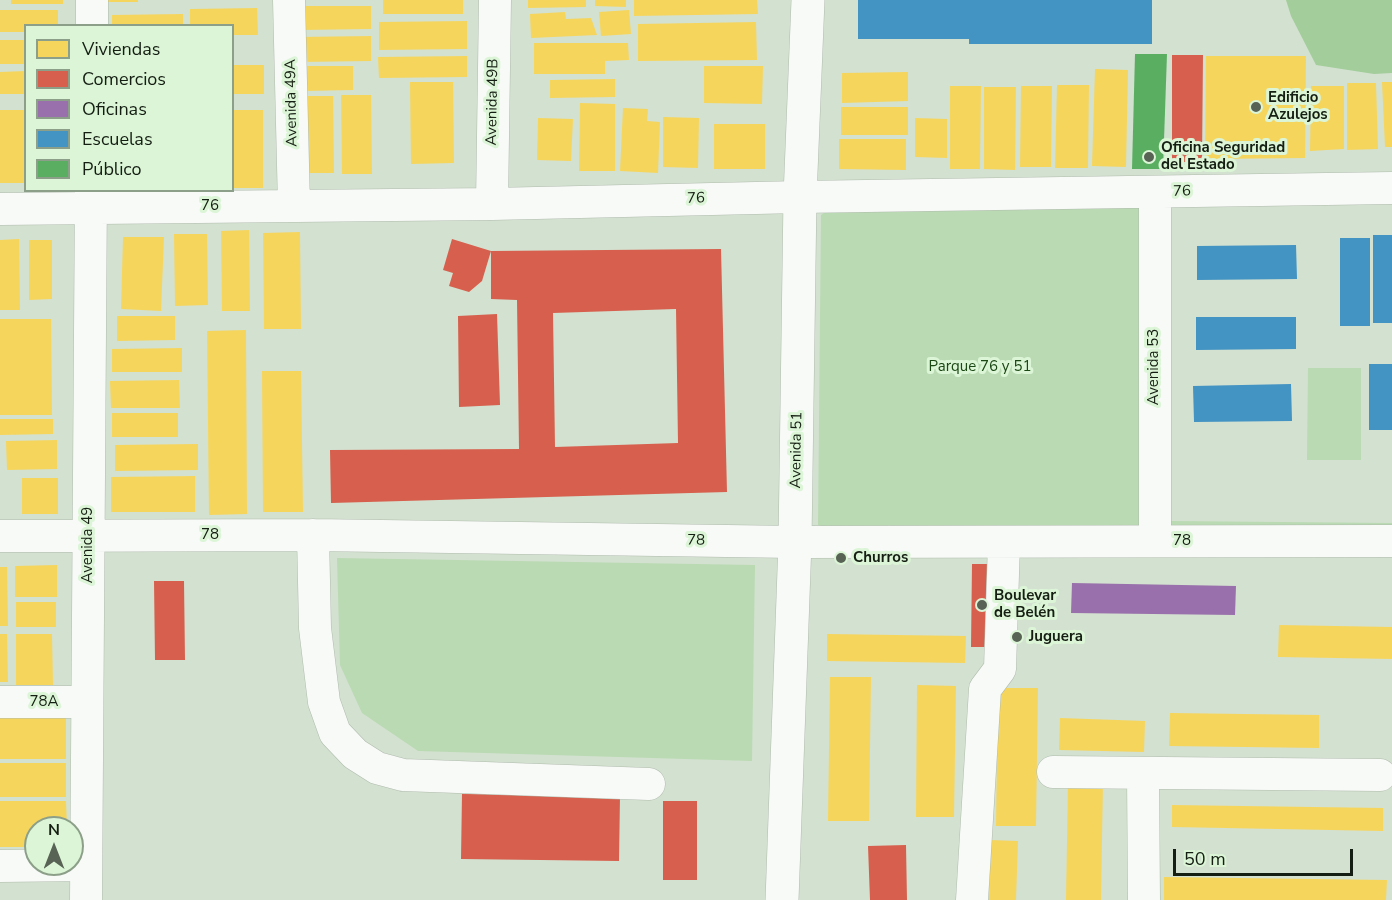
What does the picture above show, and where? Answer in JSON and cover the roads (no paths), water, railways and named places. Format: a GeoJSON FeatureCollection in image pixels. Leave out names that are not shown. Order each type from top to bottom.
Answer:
{"type":"FeatureCollection","features":[{"type":"Feature","properties":{"kind":"main road","name":"Avenida 51"},"geometry":{"type":"LineString","coordinates":[[782,900],[795,542],[800,197],[808,0]]}},
{"type":"Feature","properties":{"kind":"street"},"geometry":{"type":"LineString","coordinates":[[92,0],[92,24]]}},
{"type":"Feature","properties":{"kind":"street","name":"Avenida 49A"},"geometry":{"type":"LineString","coordinates":[[289,0],[294,206]]}},
{"type":"Feature","properties":{"kind":"street","name":"Avenida 49B"},"geometry":{"type":"LineString","coordinates":[[492,204],[495,0]]}},
{"type":"Feature","properties":{"kind":"street","name":"76"},"geometry":{"type":"LineString","coordinates":[[0,209],[91,199],[294,206],[1392,188]]}},
{"type":"Feature","properties":{"kind":"street","name":"Avenida 53"},"geometry":{"type":"LineString","coordinates":[[1155,193],[1155,541]]}},
{"type":"Feature","properties":{"kind":"street","name":"Avenida 49"},"geometry":{"type":"LineString","coordinates":[[86,900],[91,199]]}},
{"type":"Feature","properties":{"kind":"street"},"geometry":{"type":"LineString","coordinates":[[313,535],[315,628],[324,702],[335,733],[355,754],[377,768],[403,775],[649,784]]}},
{"type":"Feature","properties":{"kind":"street","name":"78"},"geometry":{"type":"LineString","coordinates":[[0,536],[313,535],[795,542],[1392,541]]}},
{"type":"Feature","properties":{"kind":"street"},"geometry":{"type":"LineString","coordinates":[[972,900],[985,689],[1000,669],[1004,542]]}},
{"type":"Feature","properties":{"kind":"street","name":"78A"},"geometry":{"type":"LineString","coordinates":[[0,702],[87,702]]}},
{"type":"Feature","properties":{"kind":"street"},"geometry":{"type":"LineString","coordinates":[[1053,772],[1380,775]]}},
{"type":"Feature","properties":{"kind":"street"},"geometry":{"type":"LineString","coordinates":[[1143,774],[1144,900]]}},
{"type":"Feature","properties":{"kind":"street"},"geometry":{"type":"LineString","coordinates":[[0,866],[86,865]]}},
{"type":"Feature","properties":{"kind":"place","name":"Edificio Azulejos"},"geometry":{"type":"Point","coordinates":[1256,107]}},
{"type":"Feature","properties":{"kind":"place","name":"Oficina Seguridad del Estado"},"geometry":{"type":"Point","coordinates":[1149,157]}},
{"type":"Feature","properties":{"kind":"place","name":"Churros"},"geometry":{"type":"Point","coordinates":[841,558]}},
{"type":"Feature","properties":{"kind":"place","name":"Boulevar de Belén"},"geometry":{"type":"Point","coordinates":[982,605]}},
{"type":"Feature","properties":{"kind":"place","name":"Juguera"},"geometry":{"type":"Point","coordinates":[1017,637]}},
{"type":"Feature","properties":{"kind":"park label","name":"Parque 76 y 51"},"geometry":{"type":"Point","coordinates":[980,367]}}]}
